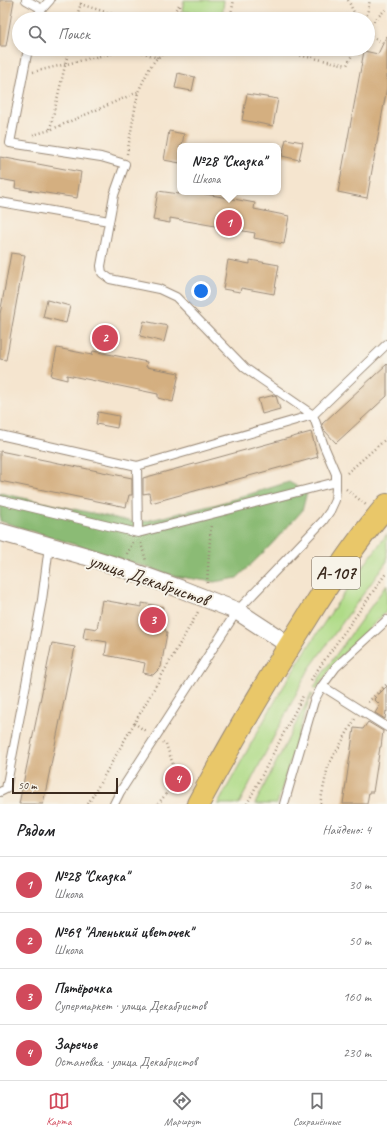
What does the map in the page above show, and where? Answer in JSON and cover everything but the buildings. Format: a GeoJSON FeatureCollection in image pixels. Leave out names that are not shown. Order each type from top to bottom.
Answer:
{"type":"FeatureCollection","features":[{"type":"Feature","properties":{"kind":"main road","name":"А-107"},"geometry":{"type":"LineString","coordinates":[[198,804],[246,716],[289,646],[328,585],[383,510]]}},
{"type":"Feature","properties":{"kind":"street","name":"улица Декабристов"},"geometry":{"type":"LineString","coordinates":[[0,532],[120,567],[237,611],[289,646]]}},
{"type":"Feature","properties":{"kind":"lane"},"geometry":{"type":"LineString","coordinates":[[26,0],[42,9]]}},
{"type":"Feature","properties":{"kind":"lane"},"geometry":{"type":"LineString","coordinates":[[40,12],[50,0]]}},
{"type":"Feature","properties":{"kind":"lane"},"geometry":{"type":"LineString","coordinates":[[27,56],[10,143],[101,157],[125,164],[114,195],[101,266],[102,273],[110,279],[159,289],[176,298],[245,368],[313,415],[336,474],[335,500],[330,511],[323,521],[237,611],[120,792],[114,804]]}},
{"type":"Feature","properties":{"kind":"lane"},"geometry":{"type":"LineString","coordinates":[[0,202],[109,221]]}},
{"type":"Feature","properties":{"kind":"lane"},"geometry":{"type":"LineString","coordinates":[[0,435],[137,466],[313,415],[387,344]]}},
{"type":"Feature","properties":{"kind":"lane"},"geometry":{"type":"LineString","coordinates":[[137,466],[138,533]]}},
{"type":"Feature","properties":{"kind":"lane"},"geometry":{"type":"LineString","coordinates":[[0,500],[138,533],[336,482]]}},
{"type":"Feature","properties":{"kind":"lane"},"geometry":{"type":"LineString","coordinates":[[0,792],[6,789],[42,600],[49,546]]}},
{"type":"Feature","properties":{"kind":"lane"},"geometry":{"type":"LineString","coordinates":[[284,804],[314,701],[322,686],[336,667],[387,620]]}},
{"type":"Feature","properties":{"kind":"lane"},"geometry":{"type":"LineString","coordinates":[[322,686],[387,727]]}},
{"type":"Feature","properties":{"kind":"path"},"geometry":{"type":"LineString","coordinates":[[78,12],[82,0]]}},
{"type":"Feature","properties":{"kind":"path"},"geometry":{"type":"LineString","coordinates":[[231,12],[234,0]]}},
{"type":"Feature","properties":{"kind":"path"},"geometry":{"type":"LineString","coordinates":[[348,0],[354,12]]}},
{"type":"Feature","properties":{"kind":"path"},"geometry":{"type":"LineString","coordinates":[[367,12],[370,0]]}},
{"type":"Feature","properties":{"kind":"path"},"geometry":{"type":"LineString","coordinates":[[80,4],[106,12]]}},
{"type":"Feature","properties":{"kind":"path"},"geometry":{"type":"LineString","coordinates":[[174,12],[179,5],[180,12]]}},
{"type":"Feature","properties":{"kind":"path"},"geometry":{"type":"LineString","coordinates":[[375,20],[387,8]]}},
{"type":"Feature","properties":{"kind":"path"},"geometry":{"type":"LineString","coordinates":[[375,38],[383,43]]}},
{"type":"Feature","properties":{"kind":"path"},"geometry":{"type":"LineString","coordinates":[[50,130],[67,56]]}},
{"type":"Feature","properties":{"kind":"path"},"geometry":{"type":"LineString","coordinates":[[28,74],[102,56]]}},
{"type":"Feature","properties":{"kind":"path"},"geometry":{"type":"LineString","coordinates":[[152,56],[157,58]]}},
{"type":"Feature","properties":{"kind":"path"},"geometry":{"type":"LineString","coordinates":[[125,164],[138,92],[150,67],[160,56]]}},
{"type":"Feature","properties":{"kind":"path"},"geometry":{"type":"LineString","coordinates":[[301,56],[347,66],[352,56]]}},
{"type":"Feature","properties":{"kind":"path"},"geometry":{"type":"LineString","coordinates":[[10,143],[50,130],[138,92]]}},
{"type":"Feature","properties":{"kind":"path"},"geometry":{"type":"LineString","coordinates":[[383,510],[336,482],[387,438]]}},
{"type":"Feature","properties":{"kind":"path"},"geometry":{"type":"LineString","coordinates":[[88,804],[206,599],[212,514]]}},
{"type":"Feature","properties":{"kind":"path"},"geometry":{"type":"LineString","coordinates":[[120,567],[138,533]]}},
{"type":"Feature","properties":{"kind":"path"},"geometry":{"type":"LineString","coordinates":[[138,533],[152,578]]}},
{"type":"Feature","properties":{"kind":"path"},"geometry":{"type":"LineString","coordinates":[[310,682],[387,572]]}},
{"type":"Feature","properties":{"kind":"path"},"geometry":{"type":"LineString","coordinates":[[320,804],[328,766],[360,710],[387,684]]}},
{"type":"Feature","properties":{"kind":"path"},"geometry":{"type":"LineString","coordinates":[[247,804],[304,694]]}},
{"type":"Feature","properties":{"kind":"path"},"geometry":{"type":"LineString","coordinates":[[134,723],[166,744],[178,779],[158,804]]}},
{"type":"Feature","properties":{"kind":"green space"},"geometry":{"type":"Polygon","coordinates":[[[184,0],[224,0],[223,12],[182,11],[184,0]]]}},
{"type":"Feature","properties":{"kind":"green space"},"geometry":{"type":"Polygon","coordinates":[[[289,482],[307,492],[302,511],[269,547],[237,578],[214,582],[174,576],[0,521],[0,493],[138,523],[218,504],[289,482]]]}},
{"type":"Feature","properties":{"kind":"green space"},"geometry":{"type":"Polygon","coordinates":[[[387,534],[387,561],[309,669],[239,804],[218,804],[294,669],[338,602],[387,534]]]}},
{"type":"Feature","properties":{"kind":"green space"},"geometry":{"type":"Polygon","coordinates":[[[387,584],[387,611],[335,662],[316,690],[314,688],[320,677],[387,584]]]}},
{"type":"Feature","properties":{"kind":"green space"},"geometry":{"type":"Polygon","coordinates":[[[311,694],[313,695],[309,700],[277,804],[255,804],[311,694]]]}},
{"type":"Feature","properties":{"kind":"place","name":"№28 \"Сказка\""},"geometry":{"type":"Point","coordinates":[229,223]}},
{"type":"Feature","properties":{"kind":"place","name":"№69 \"Аленький цветочек\""},"geometry":{"type":"Point","coordinates":[105,338]}},
{"type":"Feature","properties":{"kind":"place","name":"Пятёрочка"},"geometry":{"type":"Point","coordinates":[153,620]}},
{"type":"Feature","properties":{"kind":"place","name":"Заречье"},"geometry":{"type":"Point","coordinates":[178,779]}}]}
